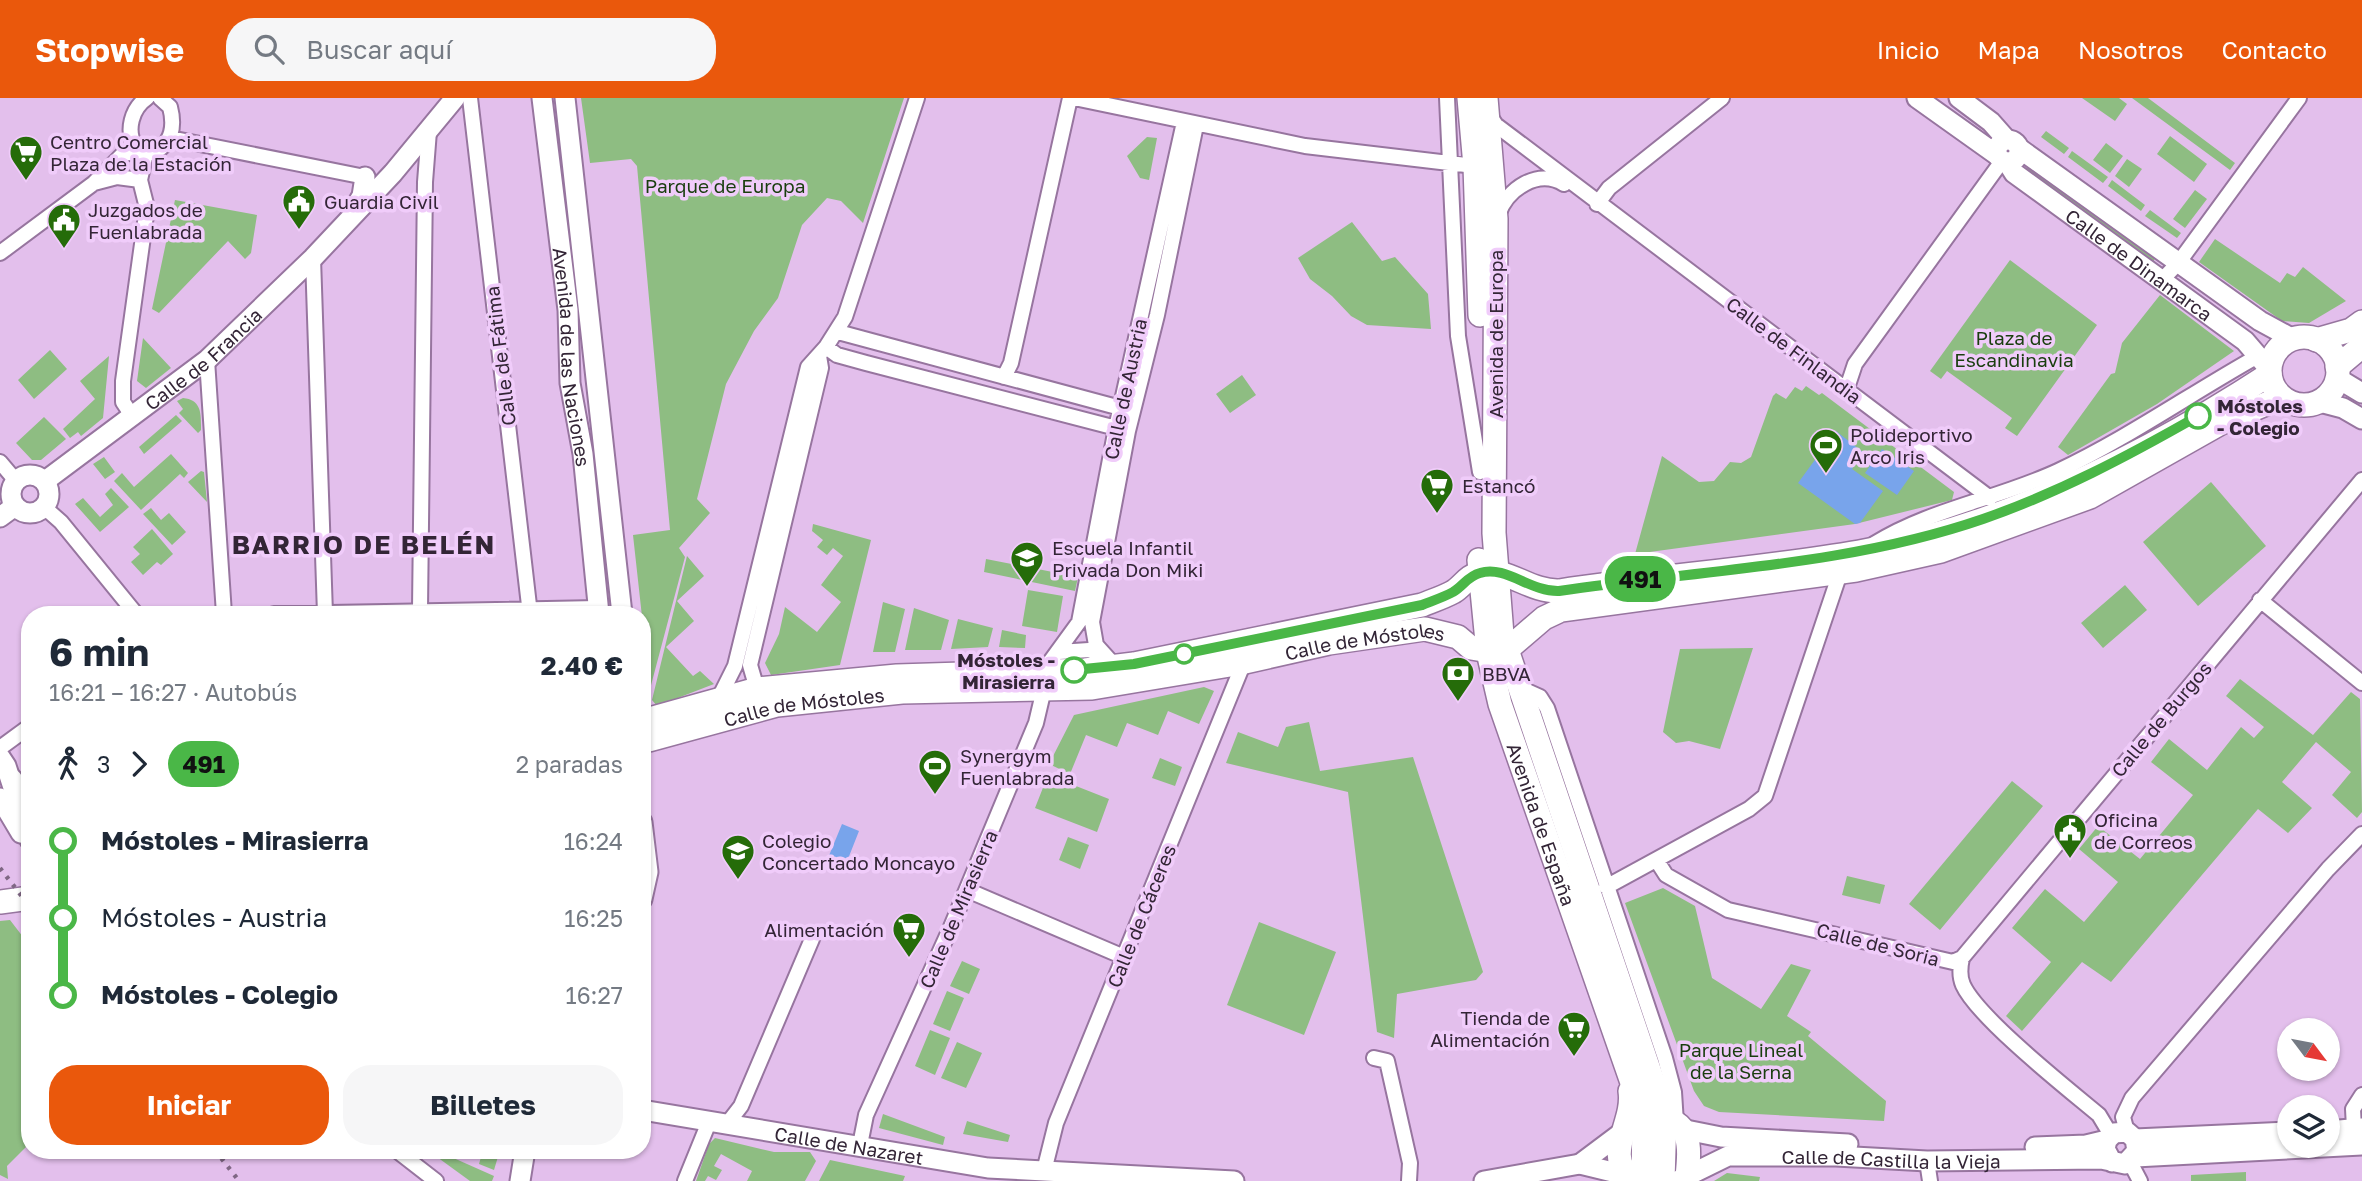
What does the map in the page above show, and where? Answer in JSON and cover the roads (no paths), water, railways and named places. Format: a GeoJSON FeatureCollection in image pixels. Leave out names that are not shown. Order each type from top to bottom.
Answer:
{"type":"FeatureCollection","features":[{"type":"Feature","properties":{"kind":"main road","name":"Calle de Francia"},"geometry":{"type":"LineString","coordinates":[[44,481],[207,360],[313,258],[393,173],[454,98]]}},
{"type":"Feature","properties":{"kind":"main road","name":"Avenida de las Naciones"},"geometry":{"type":"LineString","coordinates":[[542,98],[568,310],[570,383],[583,454],[598,606]]}},
{"type":"Feature","properties":{"kind":"main road","name":"Avenida de las Naciones"},"geometry":{"type":"LineString","coordinates":[[565,98],[621,606]]}},
{"type":"Feature","properties":{"kind":"main road","name":"Calle de Dinamarca"},"geometry":{"type":"LineString","coordinates":[[1917,98],[2179,262],[2269,327],[2293,339]]}},
{"type":"Feature","properties":{"kind":"main road","name":"Calle de Dinamarca"},"geometry":{"type":"LineString","coordinates":[[1959,98],[1991,122],[2014,173],[2245,341],[2266,367]]}},
{"type":"Feature","properties":{"kind":"main road","name":"Avenida de Europa"},"geometry":{"type":"LineString","coordinates":[[1481,103],[1484,167],[1480,472],[1487,572]]}},
{"type":"Feature","properties":{"kind":"main road","name":"Avenida de Europa"},"geometry":{"type":"LineString","coordinates":[[1484,167],[1496,219],[1487,572]]}},
{"type":"Feature","properties":{"kind":"main road","name":"Calle de Francia"},"geometry":{"type":"LineString","coordinates":[[346,222],[362,196],[365,177]]}},
{"type":"Feature","properties":{"kind":"main road"},"geometry":{"type":"LineString","coordinates":[[1487,572],[1546,592],[1559,591],[1862,551],[1980,520],[2061,489],[2136,451],[2266,367],[2277,351],[2293,339],[2316,340],[2351,330],[2362,322]]}},
{"type":"Feature","properties":{"kind":"main road"},"geometry":{"type":"LineString","coordinates":[[2316,340],[2334,355],[2337,373],[2362,393]]}},
{"type":"Feature","properties":{"kind":"main road"},"geometry":{"type":"LineString","coordinates":[[1507,645],[1544,618],[1562,610],[1839,573],[1941,551],[2034,519],[2090,497],[2221,423],[2273,401],[2309,405],[2320,402],[2331,392],[2337,373],[2362,346]]}},
{"type":"Feature","properties":{"kind":"main road"},"geometry":{"type":"LineString","coordinates":[[2266,367],[2278,394],[2287,401]]}},
{"type":"Feature","properties":{"kind":"main road"},"geometry":{"type":"LineString","coordinates":[[2320,402],[2343,408],[2362,419]]}},
{"type":"Feature","properties":{"kind":"main road"},"geometry":{"type":"LineString","coordinates":[[31,475],[44,481],[49,493],[44,507],[31,513],[8,511],[11,491],[16,481],[31,475]]}},
{"type":"Feature","properties":{"kind":"main road","name":"Calle de Móstoles"},"geometry":{"type":"LineString","coordinates":[[651,734],[777,705],[902,692],[1049,671],[1422,605],[1455,591],[1465,580],[1487,572]]}},
{"type":"Feature","properties":{"kind":"main road","name":"Avenida de España"},"geometry":{"type":"LineString","coordinates":[[1487,572],[1502,635],[1667,1122],[1663,1181]]}},
{"type":"Feature","properties":{"kind":"main road","name":"Avenida de España"},"geometry":{"type":"LineString","coordinates":[[1519,583],[1529,598],[1531,617],[1507,645],[1500,704],[1627,1070],[1631,1100],[1618,1158],[1626,1180]]}},
{"type":"Feature","properties":{"kind":"main road"},"geometry":{"type":"LineString","coordinates":[[1455,591],[1450,606],[1451,622],[1458,637]]}},
{"type":"Feature","properties":{"kind":"main road","name":"Calle de Móstoles"},"geometry":{"type":"LineString","coordinates":[[651,733],[719,700],[757,690],[897,676],[1049,671],[1091,688],[1244,662],[1328,643],[1425,629],[1458,637],[1471,648],[1507,645]]}},
{"type":"Feature","properties":{"kind":"main road"},"geometry":{"type":"LineString","coordinates":[[2,757],[21,813]]}},
{"type":"Feature","properties":{"kind":"main road"},"geometry":{"type":"LineString","coordinates":[[0,798],[21,832]]}},
{"type":"Feature","properties":{"kind":"main road"},"geometry":{"type":"LineString","coordinates":[[0,902],[21,899]]}},
{"type":"Feature","properties":{"kind":"main road","name":"Avenida de España"},"geometry":{"type":"LineString","coordinates":[[1627,1070],[1667,1122],[1689,1142],[1683,1177]]}},
{"type":"Feature","properties":{"kind":"main road","name":"Calle de Nazaret"},"geometry":{"type":"LineString","coordinates":[[651,1112],[860,1145],[986,1175]]}},
{"type":"Feature","properties":{"kind":"main road"},"geometry":{"type":"LineString","coordinates":[[1484,1181],[1580,1164],[1624,1131],[1667,1122]]}},
{"type":"Feature","properties":{"kind":"main road","name":"Avenida de España"},"geometry":{"type":"LineString","coordinates":[[1626,1180],[1667,1122]]}},
{"type":"Feature","properties":{"kind":"main road","name":"Calle de Castilla la Vieja"},"geometry":{"type":"LineString","coordinates":[[1667,1122],[1737,1138],[1927,1148],[2086,1145],[2122,1147],[2359,1134]]}},
{"type":"Feature","properties":{"kind":"main road"},"geometry":{"type":"LineString","coordinates":[[2340,1132],[2359,1134]]}},
{"type":"Feature","properties":{"kind":"main road","name":"Calle de Castilla la Vieja"},"geometry":{"type":"LineString","coordinates":[[1683,1177],[1728,1156],[1836,1156],[1927,1161],[2078,1159],[2122,1147],[2277,1133]]}},
{"type":"Feature","properties":{"kind":"main road"},"geometry":{"type":"LineString","coordinates":[[520,1181],[524,1159]]}},
{"type":"Feature","properties":{"kind":"main road"},"geometry":{"type":"LineString","coordinates":[[1580,1164],[1626,1180]]}},
{"type":"Feature","properties":{"kind":"main road"},"geometry":{"type":"LineString","coordinates":[[986,1175],[1044,1171],[1234,1181]]}},
{"type":"Feature","properties":{"kind":"street"},"geometry":{"type":"LineString","coordinates":[[131,414],[123,402],[123,381],[147,208],[140,180],[143,152],[131,136],[136,103],[147,98]]}},
{"type":"Feature","properties":{"kind":"street","name":"Calle de Fátima"},"geometry":{"type":"LineString","coordinates":[[470,98],[529,606]]}},
{"type":"Feature","properties":{"kind":"street"},"geometry":{"type":"LineString","coordinates":[[719,700],[735,666],[807,367],[838,332],[917,98]]}},
{"type":"Feature","properties":{"kind":"street"},"geometry":{"type":"LineString","coordinates":[[1004,377],[1011,363],[1072,98],[1305,146],[1484,167]]}},
{"type":"Feature","properties":{"kind":"street","name":"Avenida de Europa"},"geometry":{"type":"LineString","coordinates":[[1447,98],[1458,336],[1480,472]]}},
{"type":"Feature","properties":{"kind":"street"},"geometry":{"type":"LineString","coordinates":[[1597,204],[1609,188],[1723,98]]}},
{"type":"Feature","properties":{"kind":"street"},"geometry":{"type":"LineString","coordinates":[[2162,280],[2179,262],[2299,98]]}},
{"type":"Feature","properties":{"kind":"street"},"geometry":{"type":"LineString","coordinates":[[0,253],[94,183],[123,154],[158,150],[170,138],[173,117],[165,99]]}},
{"type":"Feature","properties":{"kind":"street","name":"Calle de Finlandia"},"geometry":{"type":"LineString","coordinates":[[1481,103],[1496,125],[1597,204],[1847,388],[1990,498]]}},
{"type":"Feature","properties":{"kind":"street","name":"Calle de Austria"},"geometry":{"type":"LineString","coordinates":[[1049,671],[1079,622],[1190,124]]}},
{"type":"Feature","properties":{"kind":"street"},"geometry":{"type":"LineString","coordinates":[[420,606],[425,177],[429,131]]}},
{"type":"Feature","properties":{"kind":"street"},"geometry":{"type":"LineString","coordinates":[[170,138],[365,177]]}},
{"type":"Feature","properties":{"kind":"street"},"geometry":{"type":"LineString","coordinates":[[1847,388],[1855,364],[2007,153]]}},
{"type":"Feature","properties":{"kind":"street"},"geometry":{"type":"LineString","coordinates":[[393,173],[406,168],[415,169],[425,177]]}},
{"type":"Feature","properties":{"kind":"street"},"geometry":{"type":"LineString","coordinates":[[94,183],[117,177],[140,180]]}},
{"type":"Feature","properties":{"kind":"street","name":"Calle de Finlandia"},"geometry":{"type":"LineString","coordinates":[[1496,219],[1502,203],[1524,183],[1541,177],[1559,181],[1597,204]]}},
{"type":"Feature","properties":{"kind":"street"},"geometry":{"type":"LineString","coordinates":[[313,258],[325,606]]}},
{"type":"Feature","properties":{"kind":"street"},"geometry":{"type":"LineString","coordinates":[[838,332],[1127,410]]}},
{"type":"Feature","properties":{"kind":"street"},"geometry":{"type":"LineString","coordinates":[[823,351],[1122,430]]}},
{"type":"Feature","properties":{"kind":"street"},"geometry":{"type":"LineString","coordinates":[[757,690],[750,665],[823,351]]}},
{"type":"Feature","properties":{"kind":"street"},"geometry":{"type":"LineString","coordinates":[[207,360],[223,606]]}},
{"type":"Feature","properties":{"kind":"street"},"geometry":{"type":"LineString","coordinates":[[1862,551],[1900,527],[1990,498],[2056,472],[2127,436],[2197,390],[2266,367]]}},
{"type":"Feature","properties":{"kind":"street","name":"Calle de Austria"},"geometry":{"type":"LineString","coordinates":[[1110,661],[1096,645],[1092,622],[1122,430]]}},
{"type":"Feature","properties":{"kind":"street"},"geometry":{"type":"LineString","coordinates":[[0,462],[16,481]]}},
{"type":"Feature","properties":{"kind":"street","name":"Calle de Burgos"},"geometry":{"type":"LineString","coordinates":[[1962,958],[2362,480]]}},
{"type":"Feature","properties":{"kind":"street"},"geometry":{"type":"LineString","coordinates":[[44,507],[61,522],[129,606]]}},
{"type":"Feature","properties":{"kind":"street"},"geometry":{"type":"LineString","coordinates":[[1606,887],[1749,809],[1765,796],[1839,573]]}},
{"type":"Feature","properties":{"kind":"street"},"geometry":{"type":"LineString","coordinates":[[2260,600],[2362,683]]}},
{"type":"Feature","properties":{"kind":"street","name":"Calle de Cáceres"},"geometry":{"type":"LineString","coordinates":[[1044,1171],[1056,1123],[1244,662]]}},
{"type":"Feature","properties":{"kind":"street","name":"Calle de Mirasierra"},"geometry":{"type":"LineString","coordinates":[[860,1145],[866,1115],[967,890],[1036,723],[1049,671]]}},
{"type":"Feature","properties":{"kind":"street","name":"Avenida de España"},"geometry":{"type":"LineString","coordinates":[[1520,688],[1540,697],[1547,708],[1665,1058],[1674,1092],[1667,1122]]}},
{"type":"Feature","properties":{"kind":"street"},"geometry":{"type":"LineString","coordinates":[[21,736],[2,757],[21,786]]}},
{"type":"Feature","properties":{"kind":"street"},"geometry":{"type":"LineString","coordinates":[[2122,1147],[2123,1116],[2132,1098],[2328,869],[2362,834]]}},
{"type":"Feature","properties":{"kind":"street","name":"Calle de Soria"},"geometry":{"type":"LineString","coordinates":[[1657,861],[1666,875],[1728,909],[1953,962],[1962,958]]}},
{"type":"Feature","properties":{"kind":"street"},"geometry":{"type":"LineString","coordinates":[[967,890],[1124,957]]}},
{"type":"Feature","properties":{"kind":"street"},"geometry":{"type":"LineString","coordinates":[[685,1181],[718,1123],[741,1106],[812,939]]}},
{"type":"Feature","properties":{"kind":"street","name":"Calle de Soria"},"geometry":{"type":"LineString","coordinates":[[1962,958],[1960,975],[1963,986],[1985,1014],[2099,1115],[2122,1147],[2140,1181]]}},
{"type":"Feature","properties":{"kind":"street"},"geometry":{"type":"LineString","coordinates":[[1374,1058],[1387,1061],[1410,1163],[1409,1181]]}},
{"type":"Feature","properties":{"kind":"street"},"geometry":{"type":"LineString","coordinates":[[2359,1134],[2353,1109],[2362,1095]]}},
{"type":"Feature","properties":{"kind":"street"},"geometry":{"type":"LineString","coordinates":[[408,1159],[436,1181]]}},
{"type":"Feature","properties":{"kind":"street"},"geometry":{"type":"LineString","coordinates":[[1927,1161],[1930,1181]]}},
{"type":"Feature","properties":{"kind":"water"},"geometry":{"type":"Polygon","coordinates":[[[1836,431],[1864,453],[1852,469],[1883,491],[1860,523],[1855,524],[1798,483],[1836,431]]]}},
{"type":"Feature","properties":{"kind":"water"},"geometry":{"type":"Polygon","coordinates":[[[1882,449],[1914,471],[1897,495],[1865,473],[1882,449]]]}},
{"type":"Feature","properties":{"kind":"water"},"geometry":{"type":"Polygon","coordinates":[[[842,824],[859,831],[846,864],[828,858],[842,824]]]}},
{"type":"Feature","properties":{"kind":"railway"},"geometry":{"type":"LineString","coordinates":[[0,868],[21,895]]}},
{"type":"Feature","properties":{"kind":"railway"},"geometry":{"type":"LineString","coordinates":[[222,1159],[239,1181]]}},
{"type":"Feature","properties":{"kind":"place","name":"Centro Comercial Plaza de la Estación"},"geometry":{"type":"Point","coordinates":[26,182]}},
{"type":"Feature","properties":{"kind":"place","name":"Guardia Civil"},"geometry":{"type":"Point","coordinates":[299,231]}},
{"type":"Feature","properties":{"kind":"place","name":"Juzgados de Fuenlabrada"},"geometry":{"type":"Point","coordinates":[64,250]}},
{"type":"Feature","properties":{"kind":"place","name":"Móstoles - Colegio"},"geometry":{"type":"Point","coordinates":[2198,416]}},
{"type":"Feature","properties":{"kind":"place","name":"Polideportivo Arco Iris"},"geometry":{"type":"Point","coordinates":[1826,475]}},
{"type":"Feature","properties":{"kind":"place","name":"Estancó"},"geometry":{"type":"Point","coordinates":[1437,515]}},
{"type":"Feature","properties":{"kind":"place","name":"Escuela Infantil Privada Don Miki"},"geometry":{"type":"Point","coordinates":[1027,588]}},
{"type":"Feature","properties":{"kind":"place","name":"Móstoles - Mirasierra"},"geometry":{"type":"Point","coordinates":[1074,670]}},
{"type":"Feature","properties":{"kind":"place","name":"BBVA"},"geometry":{"type":"Point","coordinates":[1458,703]}},
{"type":"Feature","properties":{"kind":"place","name":"Synergym Fuenlabrada"},"geometry":{"type":"Point","coordinates":[935,796]}},
{"type":"Feature","properties":{"kind":"place","name":"Oficina de Correos"},"geometry":{"type":"Point","coordinates":[2070,860]}},
{"type":"Feature","properties":{"kind":"place","name":"Colegio Concertado Moncayo"},"geometry":{"type":"Point","coordinates":[738,881]}},
{"type":"Feature","properties":{"kind":"place","name":"Alimentación"},"geometry":{"type":"Point","coordinates":[909,959]}},
{"type":"Feature","properties":{"kind":"place","name":"Tienda de Alimentación"},"geometry":{"type":"Point","coordinates":[1574,1058]}},
{"type":"Feature","properties":{"kind":"district","name":"BARRIO DE BELÉN"},"geometry":{"type":"Point","coordinates":[364,544]}},
{"type":"Feature","properties":{"kind":"park label","name":"Parque de Europa"},"geometry":{"type":"Point","coordinates":[725,185]}},
{"type":"Feature","properties":{"kind":"park label","name":"Plaza de Escandinavia"},"geometry":{"type":"Point","coordinates":[2014,348]}},
{"type":"Feature","properties":{"kind":"park label","name":"Parque Lineal de la Serna"},"geometry":{"type":"Point","coordinates":[1741,1060]}}]}
